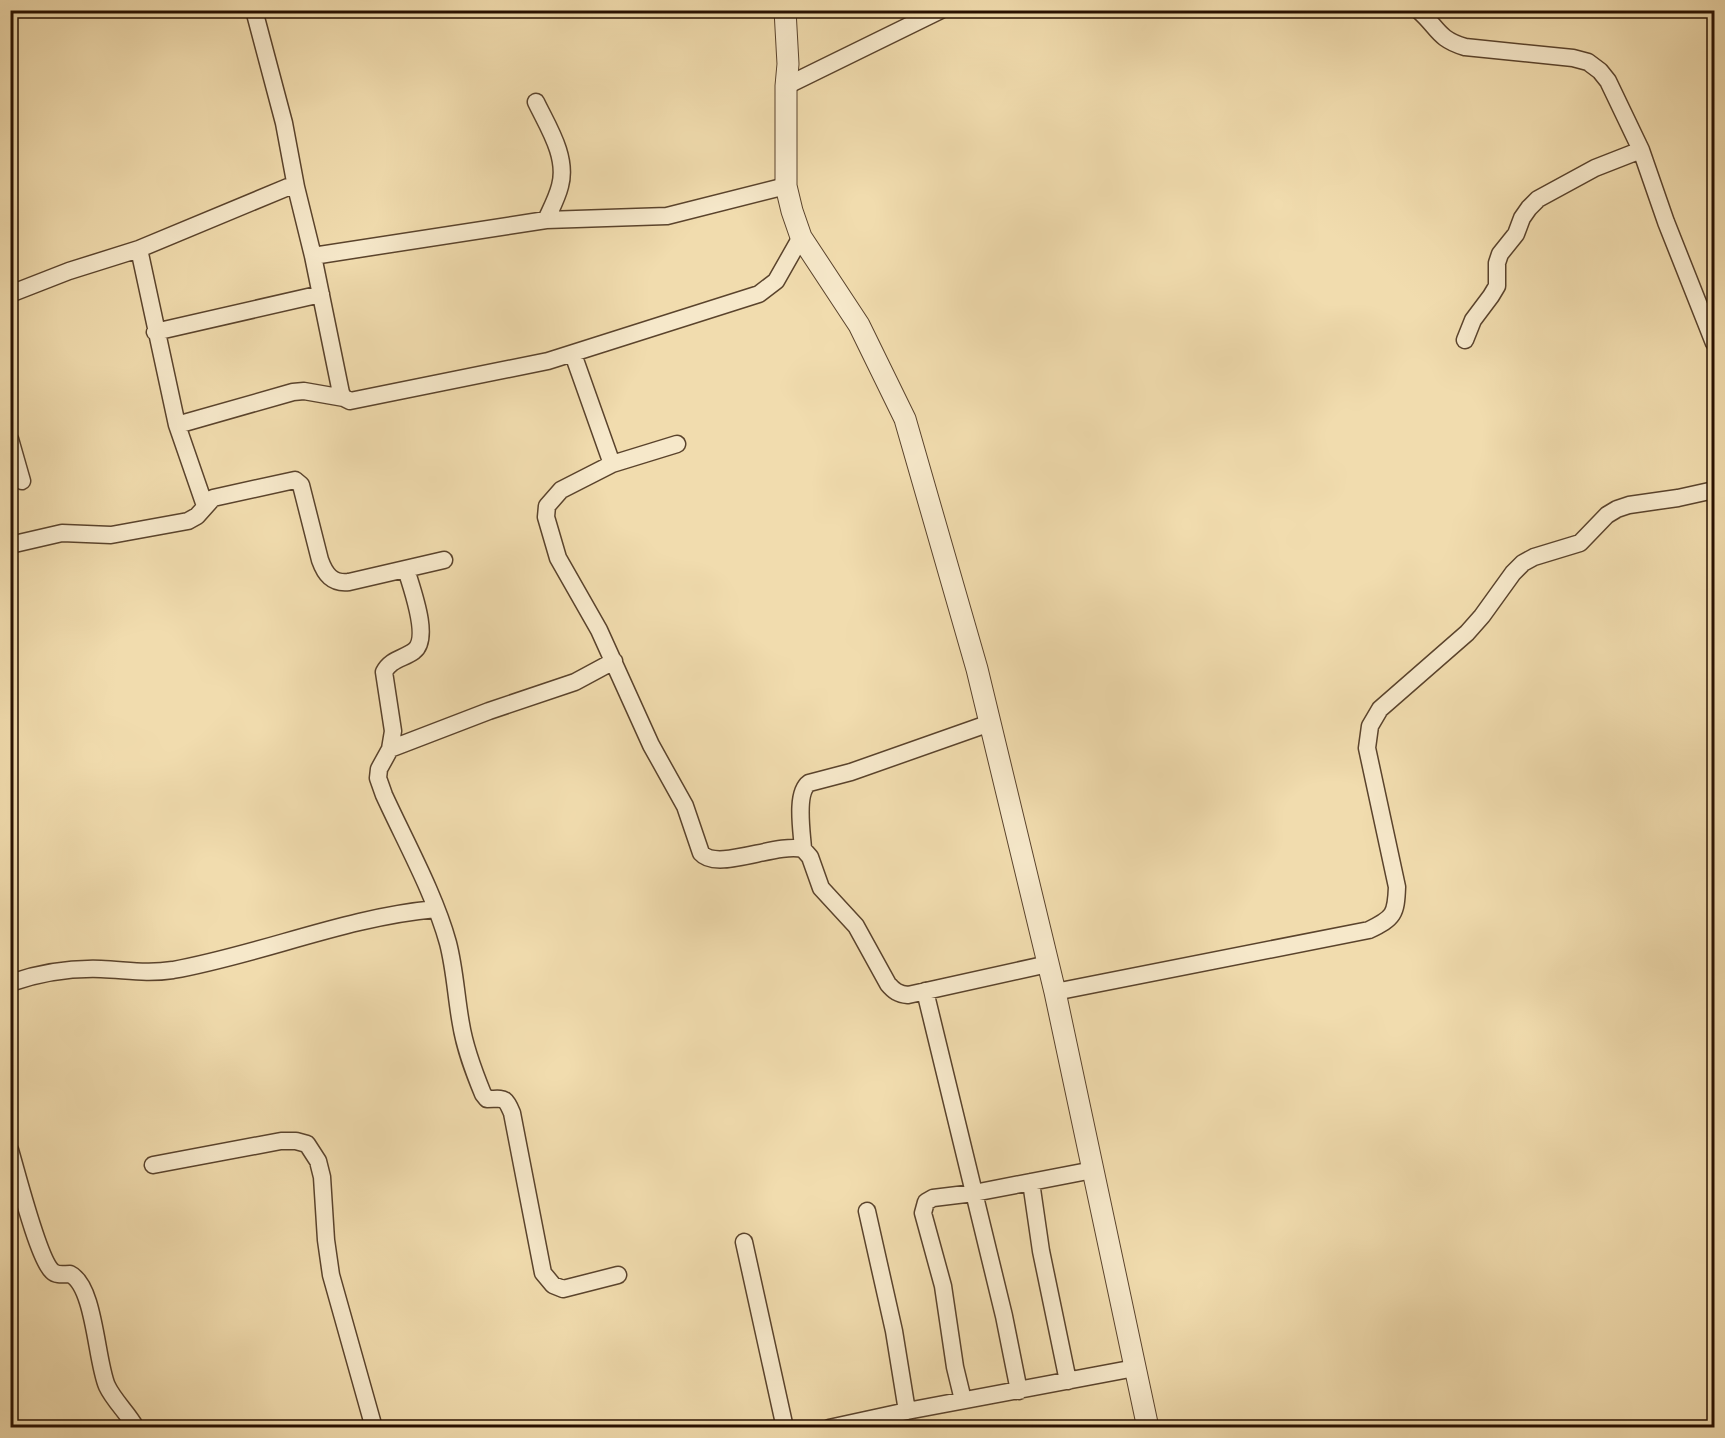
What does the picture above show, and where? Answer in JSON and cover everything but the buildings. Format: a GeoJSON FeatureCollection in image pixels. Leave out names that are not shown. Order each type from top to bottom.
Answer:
{"type":"FeatureCollection","features":[{"type":"Feature","properties":{"kind":"street"},"geometry":{"type":"LineString","coordinates":[[254,10],[284,123],[296,187],[313,256],[341,393],[344,398]]}},
{"type":"Feature","properties":{"kind":"street"},"geometry":{"type":"LineString","coordinates":[[785,10],[788,64],[786,186],[801,237],[859,325],[905,419],[977,669],[1055,992],[1148,1428]]}},
{"type":"Feature","properties":{"kind":"street"},"geometry":{"type":"LineString","coordinates":[[786,86],[941,10]]}},
{"type":"Feature","properties":{"kind":"street"},"geometry":{"type":"LineString","coordinates":[[1418,10],[1450,43],[1465,47],[1573,58],[1588,62],[1600,71],[1608,81],[1641,150],[1666,222],[1714,343]]}},
{"type":"Feature","properties":{"kind":"street"},"geometry":{"type":"LineString","coordinates":[[536,102],[556,145],[562,171],[561,184],[546,220]]}},
{"type":"Feature","properties":{"kind":"street"},"geometry":{"type":"LineString","coordinates":[[1465,340],[1473,320],[1497,286],[1497,263],[1500,254],[1516,234],[1528,208],[1539,199],[1595,168],[1641,150]]}},
{"type":"Feature","properties":{"kind":"street"},"geometry":{"type":"LineString","coordinates":[[313,256],[546,220],[667,216],[786,186]]}},
{"type":"Feature","properties":{"kind":"street"},"geometry":{"type":"LineString","coordinates":[[10,294],[69,271],[139,249],[288,187],[296,187]]}},
{"type":"Feature","properties":{"kind":"street"},"geometry":{"type":"LineString","coordinates":[[177,425],[293,392],[344,398],[350,401],[573,354],[759,294],[776,281],[801,237]]}},
{"type":"Feature","properties":{"kind":"street"},"geometry":{"type":"LineString","coordinates":[[139,249],[155,332],[177,425],[205,506]]}},
{"type":"Feature","properties":{"kind":"street"},"geometry":{"type":"LineString","coordinates":[[155,332],[321,294]]}},
{"type":"Feature","properties":{"kind":"street"},"geometry":{"type":"LineString","coordinates":[[573,354],[612,464]]}},
{"type":"Feature","properties":{"kind":"street"},"geometry":{"type":"LineString","coordinates":[[10,439],[22,481]]}},
{"type":"Feature","properties":{"kind":"street"},"geometry":{"type":"LineString","coordinates":[[677,444],[612,464],[561,490],[547,506],[546,517],[558,558],[595,621],[651,746],[685,806],[704,857],[717,860],[787,847],[803,849]]}},
{"type":"Feature","properties":{"kind":"street"},"geometry":{"type":"LineString","coordinates":[[10,545],[62,533],[111,535],[188,521],[197,516],[210,500],[218,496],[297,480],[302,488],[320,560],[331,579],[349,582],[444,560]]}},
{"type":"Feature","properties":{"kind":"street"},"geometry":{"type":"LineString","coordinates":[[1055,992],[1369,930],[1384,923],[1392,916],[1396,908],[1397,887],[1367,748],[1370,726],[1380,708],[1467,633],[1513,573],[1524,563],[1534,557],[1580,543],[1607,515],[1617,509],[1714,490]]}},
{"type":"Feature","properties":{"kind":"street"},"geometry":{"type":"LineString","coordinates":[[406,569],[421,628],[421,643],[417,649],[393,661],[384,672],[393,731],[390,749],[379,769],[378,778],[436,909],[447,941],[455,972],[467,1053],[485,1097],[504,1099],[512,1113],[543,1273],[553,1285],[563,1289],[618,1275]]}},
{"type":"Feature","properties":{"kind":"street"},"geometry":{"type":"LineString","coordinates":[[390,749],[489,711],[575,682],[614,661]]}},
{"type":"Feature","properties":{"kind":"street"},"geometry":{"type":"LineString","coordinates":[[990,723],[851,772],[804,786],[801,796],[803,849],[810,857],[820,888],[856,926],[888,984],[901,994],[908,995],[1048,964]]}},
{"type":"Feature","properties":{"kind":"street"},"geometry":{"type":"LineString","coordinates":[[10,983],[71,970],[101,969],[138,973],[200,965],[404,912],[436,909]]}},
{"type":"Feature","properties":{"kind":"street"},"geometry":{"type":"LineString","coordinates":[[925,991],[1004,1317],[1019,1390]]}},
{"type":"Feature","properties":{"kind":"street"},"geometry":{"type":"LineString","coordinates":[[153,1165],[281,1141],[307,1144],[318,1161],[322,1177],[331,1275],[375,1428]]}},
{"type":"Feature","properties":{"kind":"street"},"geometry":{"type":"LineString","coordinates":[[11,1156],[46,1262],[58,1275],[70,1274],[78,1280],[89,1306],[106,1385],[136,1428]]}},
{"type":"Feature","properties":{"kind":"street"},"geometry":{"type":"LineString","coordinates":[[963,1400],[955,1367],[943,1286],[923,1213],[926,1202],[933,1198],[974,1193],[1093,1170]]}},
{"type":"Feature","properties":{"kind":"street"},"geometry":{"type":"LineString","coordinates":[[1031,1182],[1042,1260],[1068,1381]]}},
{"type":"Feature","properties":{"kind":"street"},"geometry":{"type":"LineString","coordinates":[[867,1211],[896,1341],[906,1411]]}},
{"type":"Feature","properties":{"kind":"street"},"geometry":{"type":"LineString","coordinates":[[744,1242],[785,1428]]}},
{"type":"Feature","properties":{"kind":"street"},"geometry":{"type":"LineString","coordinates":[[829,1428],[869,1423],[906,1411],[1135,1368]]}}]}
